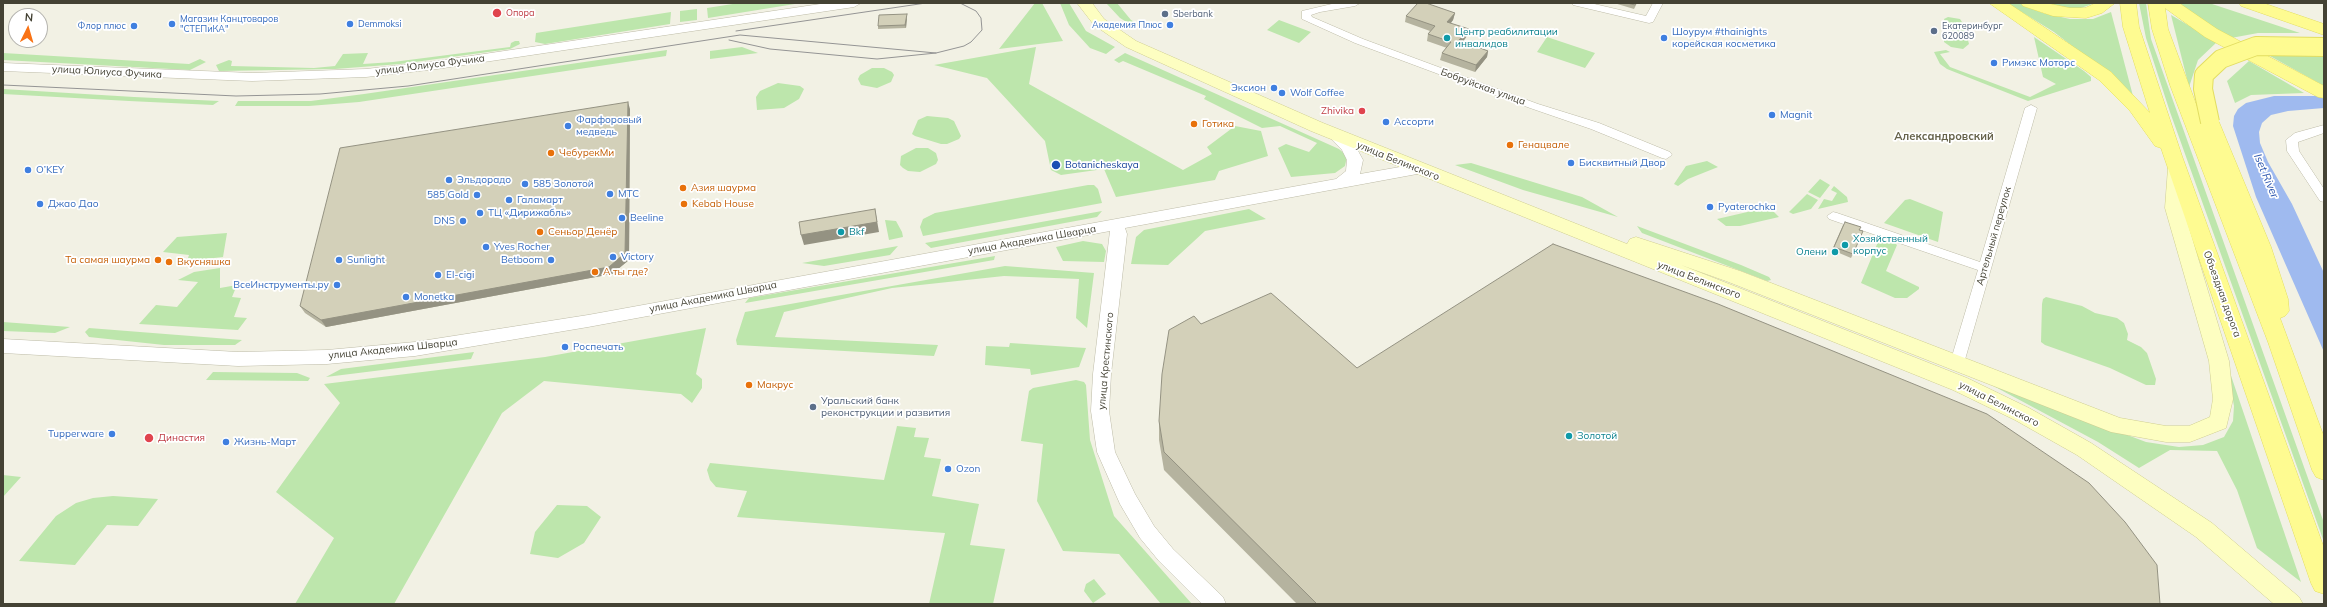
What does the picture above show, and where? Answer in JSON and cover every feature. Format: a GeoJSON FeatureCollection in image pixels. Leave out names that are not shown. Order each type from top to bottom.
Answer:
{"type":"FeatureCollection","features":[{"type":"Feature","properties":{"kind":"main road","name":"улица Белинского"},"geometry":{"type":"LineString","coordinates":[[1084,3],[1099,22],[1131,44],[1335,135],[1417,169],[1567,227],[1960,384],[2022,414],[2084,449],[2204,530],[2290,604]]}},
{"type":"Feature","properties":{"kind":"main road"},"geometry":{"type":"LineString","coordinates":[[1567,227],[1621,238],[1733,276],[2098,419],[2133,430],[2166,434],[2190,434],[2219,422],[2223,399],[2219,361],[2174,208],[2175,162],[2136,107],[2104,76],[1997,3]]}},
{"type":"Feature","properties":{"kind":"main road"},"geometry":{"type":"LineString","coordinates":[[2029,3],[2053,11],[2086,13],[2096,10],[2107,3]]}},
{"type":"Feature","properties":{"kind":"main road","name":"Объездная дорога"},"geometry":{"type":"LineString","coordinates":[[2128,3],[2131,27],[2175,162],[2324,583]]}},
{"type":"Feature","properties":{"kind":"main road"},"geometry":{"type":"LineString","coordinates":[[2156,3],[2160,29],[2179,85],[2291,373],[2324,470]]}},
{"type":"Feature","properties":{"kind":"main road"},"geometry":{"type":"LineString","coordinates":[[2169,3],[2205,29],[2324,93]]}},
{"type":"Feature","properties":{"kind":"main road"},"geometry":{"type":"LineString","coordinates":[[2247,3],[2324,30]]}},
{"type":"Feature","properties":{"kind":"main road"},"geometry":{"type":"LineString","coordinates":[[2288,3],[2324,15]]}},
{"type":"Feature","properties":{"kind":"main road"},"geometry":{"type":"LineString","coordinates":[[2279,342],[2278,300],[2261,247],[2210,122],[2202,89],[2204,75],[2221,59],[2256,46],[2292,45],[2324,47]]}},
{"type":"Feature","properties":{"kind":"main road"},"geometry":{"type":"LineString","coordinates":[[2291,373],[2324,430]]}},
{"type":"Feature","properties":{"kind":"street","name":"улица Юлиуса Фучика"},"geometry":{"type":"LineString","coordinates":[[3,67],[203,76],[266,77],[366,73],[437,65],[854,3]]}},
{"type":"Feature","properties":{"kind":"street","name":"Бобруйская улица"},"geometry":{"type":"LineString","coordinates":[[1354,3],[1318,9],[1306,13],[1307,19],[1359,41],[1534,106],[1595,126],[1666,155]]}},
{"type":"Feature","properties":{"kind":"street"},"geometry":{"type":"LineString","coordinates":[[1577,3],[1649,20],[1658,3]]}},
{"type":"Feature","properties":{"kind":"street","name":"Артельный переулок"},"geometry":{"type":"LineString","coordinates":[[1957,363],[2031,108]]}},
{"type":"Feature","properties":{"kind":"street"},"geometry":{"type":"LineString","coordinates":[[2324,129],[2299,136],[2292,140],[2293,151],[2324,198]]}},
{"type":"Feature","properties":{"kind":"street"},"geometry":{"type":"LineString","coordinates":[[1335,135],[1348,147],[1355,160],[1353,173],[1337,185]]}},
{"type":"Feature","properties":{"kind":"street","name":"улица Академика Шварца"},"geometry":{"type":"LineString","coordinates":[[3,346],[238,359],[327,357],[414,349],[588,321],[913,260],[1116,225],[1417,169]]}},
{"type":"Feature","properties":{"kind":"street"},"geometry":{"type":"LineString","coordinates":[[1834,216],[1984,268]]}},
{"type":"Feature","properties":{"kind":"street","name":"улица Крестинского"},"geometry":{"type":"LineString","coordinates":[[1116,225],[1119,234],[1102,374],[1100,411],[1106,452],[1127,498],[1147,532],[1166,555],[1216,604]]}},
{"type":"Feature","properties":{"kind":"green space"},"geometry":{"type":"Polygon","coordinates":[[[739,3],[801,3],[708,18],[707,8],[739,3]]]}},
{"type":"Feature","properties":{"kind":"green space"},"geometry":{"type":"Polygon","coordinates":[[[1035,3],[1042,3],[1063,41],[999,49],[1035,3]]]}},
{"type":"Feature","properties":{"kind":"green space"},"geometry":{"type":"Polygon","coordinates":[[[1060,3],[1069,3],[1086,31],[1115,47],[1106,54],[1090,48],[1069,25],[1060,3]]]}},
{"type":"Feature","properties":{"kind":"green space"},"geometry":{"type":"Polygon","coordinates":[[[1106,3],[1117,3],[1131,20],[1141,25],[1133,26],[1120,18],[1106,3]]]}},
{"type":"Feature","properties":{"kind":"green space"},"geometry":{"type":"Polygon","coordinates":[[[2007,3],[2019,3],[2043,13],[2070,19],[2093,19],[2111,12],[2133,96],[2107,73],[2054,32],[2007,3]]]}},
{"type":"Feature","properties":{"kind":"green space"},"geometry":{"type":"Polygon","coordinates":[[[2046,3],[2095,3],[2081,8],[2067,8],[2046,3]]]}},
{"type":"Feature","properties":{"kind":"green space"},"geometry":{"type":"Polygon","coordinates":[[[2139,3],[2146,3],[2151,39],[2324,523],[2324,542],[2170,112],[2146,38],[2139,3]]]}},
{"type":"Feature","properties":{"kind":"green space"},"geometry":{"type":"Polygon","coordinates":[[[2180,3],[2209,3],[2300,33],[2258,33],[2231,38],[2187,11],[2180,3]]]}},
{"type":"Feature","properties":{"kind":"green space"},"geometry":{"type":"Polygon","coordinates":[[[697,9],[697,20],[680,22],[680,11],[697,9]]]}},
{"type":"Feature","properties":{"kind":"green space"},"geometry":{"type":"Polygon","coordinates":[[[671,12],[670,24],[545,44],[535,42],[536,33],[671,12]]]}},
{"type":"Feature","properties":{"kind":"green space"},"geometry":{"type":"Polygon","coordinates":[[[2171,15],[2217,42],[2198,60],[2189,87],[2171,15]]]}},
{"type":"Feature","properties":{"kind":"green space"},"geometry":{"type":"Polygon","coordinates":[[[1948,17],[1960,19],[1964,25],[1969,44],[1963,49],[1951,47],[1944,42],[1944,39],[1949,37],[1949,33],[1952,31],[1946,25],[1944,19],[1948,17]]]}},
{"type":"Feature","properties":{"kind":"green space"},"geometry":{"type":"Polygon","coordinates":[[[1279,20],[1311,32],[1299,43],[1267,30],[1279,20]]]}},
{"type":"Feature","properties":{"kind":"green space"},"geometry":{"type":"Polygon","coordinates":[[[1547,37],[1595,53],[1585,68],[1537,52],[1547,37]]]}},
{"type":"Feature","properties":{"kind":"green space"},"geometry":{"type":"Polygon","coordinates":[[[2034,37],[2084,71],[2091,77],[2091,81],[2028,101],[1947,69],[1940,64],[1934,52],[1946,50],[1950,52],[1940,54],[1950,67],[2030,97],[2056,84],[2043,77],[2034,37]]]}},
{"type":"Feature","properties":{"kind":"green space"},"geometry":{"type":"Polygon","coordinates":[[[519,41],[520,44],[510,49],[400,64],[335,69],[219,71],[216,65],[229,60],[232,61],[231,66],[314,68],[335,66],[343,54],[368,53],[363,64],[393,62],[510,47],[511,43],[519,41]]]}},
{"type":"Feature","properties":{"kind":"green space"},"geometry":{"type":"Polygon","coordinates":[[[742,47],[758,53],[710,59],[710,51],[742,47]]]}},
{"type":"Feature","properties":{"kind":"green space"},"geometry":{"type":"Polygon","coordinates":[[[1036,47],[1029,84],[1183,170],[1212,154],[1207,147],[1235,126],[1261,131],[1268,156],[1219,171],[1215,180],[1116,197],[1104,169],[1061,175],[1051,170],[1045,141],[987,78],[934,65],[1036,47]]]}},
{"type":"Feature","properties":{"kind":"green space"},"geometry":{"type":"Polygon","coordinates":[[[667,50],[666,56],[359,102],[309,106],[235,106],[238,101],[311,101],[667,50]]]}},
{"type":"Feature","properties":{"kind":"green space"},"geometry":{"type":"Polygon","coordinates":[[[3,53],[189,64],[200,59],[206,62],[190,70],[3,60],[3,53]]]}},
{"type":"Feature","properties":{"kind":"green space"},"geometry":{"type":"Polygon","coordinates":[[[1125,53],[1339,149],[1347,156],[1345,166],[1335,173],[1291,177],[1278,148],[1286,144],[1309,152],[1317,143],[1280,126],[1262,128],[1204,99],[1206,96],[1123,61],[1119,63],[1114,60],[1125,53]]]}},
{"type":"Feature","properties":{"kind":"green space"},"geometry":{"type":"Polygon","coordinates":[[[2270,56],[2324,56],[2324,86],[2270,56]]]}},
{"type":"Feature","properties":{"kind":"green space"},"geometry":{"type":"Polygon","coordinates":[[[2249,61],[2304,93],[2251,95],[2235,103],[2227,81],[2249,61]]]}},
{"type":"Feature","properties":{"kind":"green space"},"geometry":{"type":"Polygon","coordinates":[[[872,68],[884,68],[892,72],[894,75],[891,82],[877,88],[861,85],[858,79],[860,75],[872,68]]]}},
{"type":"Feature","properties":{"kind":"green space"},"geometry":{"type":"Polygon","coordinates":[[[778,83],[800,86],[804,89],[799,99],[784,108],[757,110],[756,97],[760,91],[778,83]]]}},
{"type":"Feature","properties":{"kind":"green space"},"geometry":{"type":"Polygon","coordinates":[[[3,89],[219,101],[213,105],[3,94],[3,89]]]}},
{"type":"Feature","properties":{"kind":"green space"},"geometry":{"type":"Polygon","coordinates":[[[927,116],[948,118],[954,121],[961,136],[959,139],[947,144],[941,144],[912,134],[918,120],[927,116]]]}},
{"type":"Feature","properties":{"kind":"green space"},"geometry":{"type":"Polygon","coordinates":[[[916,148],[928,148],[936,153],[938,160],[936,164],[920,172],[908,171],[903,168],[900,165],[901,156],[916,148]]]}},
{"type":"Feature","properties":{"kind":"green space"},"geometry":{"type":"Polygon","coordinates":[[[1707,161],[1718,167],[1688,179],[1678,186],[1674,184],[1686,166],[1707,161]]]}},
{"type":"Feature","properties":{"kind":"green space"},"geometry":{"type":"Polygon","coordinates":[[[1471,163],[1582,197],[1618,217],[1523,190],[1455,165],[1471,163]]]}},
{"type":"Feature","properties":{"kind":"green space"},"geometry":{"type":"Polygon","coordinates":[[[1820,179],[1830,185],[1820,198],[1808,192],[1820,179]]]}},
{"type":"Feature","properties":{"kind":"green space"},"geometry":{"type":"Polygon","coordinates":[[[1094,185],[1098,189],[1102,203],[923,236],[920,227],[923,219],[935,213],[1094,185]]]}},
{"type":"Feature","properties":{"kind":"green space"},"geometry":{"type":"Polygon","coordinates":[[[1834,186],[1847,197],[1848,202],[1818,209],[1824,199],[1832,201],[1837,193],[1831,190],[1834,186]]]}},
{"type":"Feature","properties":{"kind":"green space"},"geometry":{"type":"Polygon","coordinates":[[[1807,194],[1818,200],[1811,209],[1793,214],[1789,212],[1807,194]]]}},
{"type":"Feature","properties":{"kind":"green space"},"geometry":{"type":"Polygon","coordinates":[[[1910,199],[1943,212],[1938,242],[1884,223],[1905,200],[1910,199]]]}},
{"type":"Feature","properties":{"kind":"green space"},"geometry":{"type":"Polygon","coordinates":[[[1769,207],[1779,217],[1740,226],[1726,226],[1717,219],[1769,207]]]}},
{"type":"Feature","properties":{"kind":"green space"},"geometry":{"type":"Polygon","coordinates":[[[1249,209],[1266,219],[1205,231],[1168,265],[1131,264],[1136,237],[1144,230],[1249,209]]]}},
{"type":"Feature","properties":{"kind":"green space"},"geometry":{"type":"Polygon","coordinates":[[[1102,211],[1097,217],[931,248],[925,243],[1102,211]]]}},
{"type":"Feature","properties":{"kind":"green space"},"geometry":{"type":"Polygon","coordinates":[[[885,220],[896,221],[903,237],[889,240],[885,220]]]}},
{"type":"Feature","properties":{"kind":"green space"},"geometry":{"type":"Polygon","coordinates":[[[1637,226],[1741,265],[1769,277],[1771,280],[1767,281],[1642,233],[1637,226]]]}},
{"type":"Feature","properties":{"kind":"green space"},"geometry":{"type":"Polygon","coordinates":[[[227,233],[223,257],[187,261],[189,255],[163,252],[177,237],[227,233]]]}},
{"type":"Feature","properties":{"kind":"green space"},"geometry":{"type":"Polygon","coordinates":[[[1880,237],[1894,242],[1897,245],[1886,271],[1919,287],[1919,289],[1907,298],[1895,298],[1861,283],[1880,237]]]}},
{"type":"Feature","properties":{"kind":"green space"},"geometry":{"type":"Polygon","coordinates":[[[1083,241],[1102,244],[1106,251],[1104,262],[1063,261],[1056,247],[1083,241]]]}},
{"type":"Feature","properties":{"kind":"green space"},"geometry":{"type":"Polygon","coordinates":[[[898,246],[890,255],[824,266],[802,263],[898,246]]]}},
{"type":"Feature","properties":{"kind":"green space"},"geometry":{"type":"Polygon","coordinates":[[[995,256],[994,260],[745,303],[749,298],[995,256]]]}},
{"type":"Feature","properties":{"kind":"green space"},"geometry":{"type":"Polygon","coordinates":[[[1005,266],[1094,273],[1087,328],[1076,318],[1079,279],[1004,276],[892,288],[784,312],[775,337],[938,345],[934,356],[737,345],[736,340],[745,312],[1005,266]]]}},
{"type":"Feature","properties":{"kind":"green space"},"geometry":{"type":"Polygon","coordinates":[[[220,268],[220,288],[237,285],[232,297],[241,298],[234,317],[247,318],[238,330],[139,324],[156,305],[177,307],[198,282],[178,280],[194,272],[220,268]]]}},
{"type":"Feature","properties":{"kind":"green space"},"geometry":{"type":"Polygon","coordinates":[[[2046,297],[2082,306],[2095,313],[2117,318],[2124,323],[2128,334],[2127,340],[2141,347],[2147,353],[2156,379],[2155,385],[2146,385],[2110,368],[2045,345],[2041,342],[2042,304],[2043,299],[2046,297]]]}},
{"type":"Feature","properties":{"kind":"green space"},"geometry":{"type":"Polygon","coordinates":[[[3,322],[70,327],[55,333],[3,331],[3,322]]]}},
{"type":"Feature","properties":{"kind":"green space"},"geometry":{"type":"Polygon","coordinates":[[[89,328],[242,340],[235,345],[164,345],[89,337],[85,332],[89,328]]]}},
{"type":"Feature","properties":{"kind":"green space"},"geometry":{"type":"Polygon","coordinates":[[[706,328],[696,374],[702,379],[702,388],[692,403],[681,394],[544,381],[502,413],[394,604],[295,604],[334,538],[276,492],[340,403],[324,384],[545,357],[706,328]]]}},
{"type":"Feature","properties":{"kind":"green space"},"geometry":{"type":"Polygon","coordinates":[[[1010,343],[1086,348],[1079,367],[1031,375],[1030,369],[985,365],[986,346],[1009,347],[1010,343]]]}},
{"type":"Feature","properties":{"kind":"green space"},"geometry":{"type":"Polygon","coordinates":[[[474,352],[471,359],[326,377],[341,369],[474,352]]]}},
{"type":"Feature","properties":{"kind":"green space"},"geometry":{"type":"Polygon","coordinates":[[[2226,361],[2301,582],[2257,548],[2237,490],[2217,451],[2170,450],[2139,468],[2098,442],[1986,382],[2146,442],[2179,447],[2203,445],[2224,437],[2233,421],[2234,406],[2226,361]]]}},
{"type":"Feature","properties":{"kind":"green space"},"geometry":{"type":"Polygon","coordinates":[[[213,372],[297,373],[310,378],[308,381],[206,380],[213,372]]]}},
{"type":"Feature","properties":{"kind":"green space"},"geometry":{"type":"Polygon","coordinates":[[[1076,380],[1084,382],[1086,385],[1090,440],[1114,516],[1192,604],[1161,604],[1119,554],[1063,551],[1037,501],[1043,444],[1021,441],[1029,391],[1033,388],[1076,380]]]}},
{"type":"Feature","properties":{"kind":"green space"},"geometry":{"type":"Polygon","coordinates":[[[897,426],[916,428],[914,437],[929,438],[924,457],[941,459],[932,496],[979,504],[970,545],[1005,549],[993,604],[929,604],[945,533],[737,517],[747,491],[716,487],[710,480],[707,470],[710,463],[884,480],[897,426]]]}},
{"type":"Feature","properties":{"kind":"green space"},"geometry":{"type":"Polygon","coordinates":[[[3,475],[21,477],[3,497],[3,475]]]}},
{"type":"Feature","properties":{"kind":"green space"},"geometry":{"type":"Polygon","coordinates":[[[113,496],[158,499],[138,526],[107,525],[75,565],[19,561],[56,516],[76,503],[93,498],[113,496]]]}},
{"type":"Feature","properties":{"kind":"green space"},"geometry":{"type":"Polygon","coordinates":[[[557,505],[587,506],[601,517],[584,543],[558,558],[530,554],[535,532],[557,505]]]}},
{"type":"Feature","properties":{"kind":"green space"},"geometry":{"type":"Polygon","coordinates":[[[1094,579],[1106,594],[1093,603],[1084,591],[1086,584],[1094,579]]]}},
{"type":"Feature","properties":{"kind":"water","name":"Iset River"},"geometry":{"type":"Polygon","coordinates":[[[2274,96],[2324,96],[2324,108],[2288,111],[2271,115],[2262,123],[2259,132],[2260,143],[2268,162],[2292,204],[2324,273],[2324,352],[2256,197],[2233,126],[2234,116],[2238,109],[2246,103],[2274,96]]]}},
{"type":"Feature","properties":{"kind":"building","name":"Центр реабилитации инвалидов"},"geometry":{"type":"Polygon","coordinates":[[[1418,3],[1426,3],[1455,13],[1447,22],[1469,29],[1459,40],[1488,51],[1476,65],[1442,53],[1451,42],[1428,34],[1435,26],[1406,16],[1418,3]]]}},
{"type":"Feature","properties":{"kind":"building"},"geometry":{"type":"Polygon","coordinates":[[[907,14],[905,25],[878,26],[879,15],[907,14]]]}},
{"type":"Feature","properties":{"kind":"building","name":"ТЦ «Дирижабль»"},"geometry":{"type":"Polygon","coordinates":[[[628,102],[625,253],[609,267],[321,320],[300,306],[340,148],[628,102]]]}},
{"type":"Feature","properties":{"kind":"building"},"geometry":{"type":"Polygon","coordinates":[[[875,209],[877,222],[801,235],[799,222],[875,209]]]}},
{"type":"Feature","properties":{"kind":"building","name":"Хозяйственный корпус"},"geometry":{"type":"Polygon","coordinates":[[[1845,222],[1861,227],[1859,230],[1863,231],[1853,254],[1834,247],[1845,222]]]}},
{"type":"Feature","properties":{"kind":"building","name":"Золотой"},"geometry":{"type":"Polygon","coordinates":[[[1553,244],[1718,304],[1987,414],[2089,483],[2125,522],[2157,565],[2160,604],[1317,604],[1164,452],[1159,421],[1162,374],[1169,330],[1194,316],[1201,324],[1271,293],[1357,368],[1553,244]]]}},
{"type":"Feature","properties":{"kind":"tram line"},"geometry":{"type":"LineString","coordinates":[[736,31],[926,3]]}},
{"type":"Feature","properties":{"kind":"tram line"},"geometry":{"type":"LineString","coordinates":[[936,53],[964,46],[971,42],[982,30],[981,18],[976,11],[960,3]]}},
{"type":"Feature","properties":{"kind":"tram line"},"geometry":{"type":"LineString","coordinates":[[3,85],[236,96],[320,94],[408,86],[740,35],[936,53]]}},
{"type":"Feature","properties":{"kind":"tram line"},"geometry":{"type":"LineString","coordinates":[[729,40],[770,49],[877,59],[936,53]]}},
{"type":"Feature","properties":{"kind":"place","name":"Опора"},"geometry":{"type":"Point","coordinates":[497,13]}},
{"type":"Feature","properties":{"kind":"place","name":"Sberbank"},"geometry":{"type":"Point","coordinates":[1165,14]}},
{"type":"Feature","properties":{"kind":"place","name":"Магазин Канцтоваров \"СТЕПиКА\""},"geometry":{"type":"Point","coordinates":[172,24]}},
{"type":"Feature","properties":{"kind":"place","name":"Demmoksi"},"geometry":{"type":"Point","coordinates":[350,24]}},
{"type":"Feature","properties":{"kind":"place","name":"Академия Плюс"},"geometry":{"type":"Point","coordinates":[1170,25]}},
{"type":"Feature","properties":{"kind":"place","name":"Флор плюс"},"geometry":{"type":"Point","coordinates":[134,26]}},
{"type":"Feature","properties":{"kind":"place","name":"Екатеринбург 620089"},"geometry":{"type":"Point","coordinates":[1934,31]}},
{"type":"Feature","properties":{"kind":"place","name":"Центр реабилитации инвалидов"},"geometry":{"type":"Point","coordinates":[1447,38]}},
{"type":"Feature","properties":{"kind":"place","name":"Шоурум #thainights корейская косметика"},"geometry":{"type":"Point","coordinates":[1664,38]}},
{"type":"Feature","properties":{"kind":"place","name":"Римэкс Моторс"},"geometry":{"type":"Point","coordinates":[1994,63]}},
{"type":"Feature","properties":{"kind":"place","name":"Эксион"},"geometry":{"type":"Point","coordinates":[1274,88]}},
{"type":"Feature","properties":{"kind":"place","name":"Wolf Coffee"},"geometry":{"type":"Point","coordinates":[1282,93]}},
{"type":"Feature","properties":{"kind":"place","name":"Zhivika"},"geometry":{"type":"Point","coordinates":[1362,111]}},
{"type":"Feature","properties":{"kind":"place","name":"Magnit"},"geometry":{"type":"Point","coordinates":[1772,115]}},
{"type":"Feature","properties":{"kind":"place","name":"Ассорти"},"geometry":{"type":"Point","coordinates":[1386,122]}},
{"type":"Feature","properties":{"kind":"place","name":"Готика"},"geometry":{"type":"Point","coordinates":[1194,124]}},
{"type":"Feature","properties":{"kind":"place","name":"Фарфоровый медведь"},"geometry":{"type":"Point","coordinates":[568,126]}},
{"type":"Feature","properties":{"kind":"place","name":"Генацвале"},"geometry":{"type":"Point","coordinates":[1510,145]}},
{"type":"Feature","properties":{"kind":"place","name":"ЧебурекМи"},"geometry":{"type":"Point","coordinates":[551,153]}},
{"type":"Feature","properties":{"kind":"place","name":"Бисквитный Двор"},"geometry":{"type":"Point","coordinates":[1571,163]}},
{"type":"Feature","properties":{"kind":"place","name":"Botanicheskaya"},"geometry":{"type":"Point","coordinates":[1056,165]}},
{"type":"Feature","properties":{"kind":"place","name":"O’KEY"},"geometry":{"type":"Point","coordinates":[28,170]}},
{"type":"Feature","properties":{"kind":"place","name":"Эльдорадо"},"geometry":{"type":"Point","coordinates":[449,180]}},
{"type":"Feature","properties":{"kind":"place","name":"585 Золотой"},"geometry":{"type":"Point","coordinates":[525,184]}},
{"type":"Feature","properties":{"kind":"place","name":"Азия шаурма"},"geometry":{"type":"Point","coordinates":[683,188]}},
{"type":"Feature","properties":{"kind":"place","name":"МТС"},"geometry":{"type":"Point","coordinates":[610,194]}},
{"type":"Feature","properties":{"kind":"place","name":"585 Gold"},"geometry":{"type":"Point","coordinates":[477,195]}},
{"type":"Feature","properties":{"kind":"place","name":"Галамарт"},"geometry":{"type":"Point","coordinates":[509,200]}},
{"type":"Feature","properties":{"kind":"place","name":"Джао Дао"},"geometry":{"type":"Point","coordinates":[40,204]}},
{"type":"Feature","properties":{"kind":"place","name":"Kebab House"},"geometry":{"type":"Point","coordinates":[684,204]}},
{"type":"Feature","properties":{"kind":"place","name":"Pyaterochka"},"geometry":{"type":"Point","coordinates":[1710,207]}},
{"type":"Feature","properties":{"kind":"place","name":"ТЦ «Дирижабль»"},"geometry":{"type":"Point","coordinates":[480,213]}},
{"type":"Feature","properties":{"kind":"place","name":"Beeline"},"geometry":{"type":"Point","coordinates":[622,218]}},
{"type":"Feature","properties":{"kind":"place","name":"DNS"},"geometry":{"type":"Point","coordinates":[463,221]}},
{"type":"Feature","properties":{"kind":"place","name":"Сеньор Денёр"},"geometry":{"type":"Point","coordinates":[540,232]}},
{"type":"Feature","properties":{"kind":"place","name":"Bkf"},"geometry":{"type":"Point","coordinates":[841,232]}},
{"type":"Feature","properties":{"kind":"place","name":"Хозяйственный корпус"},"geometry":{"type":"Point","coordinates":[1845,245]}},
{"type":"Feature","properties":{"kind":"place","name":"Yves Rocher"},"geometry":{"type":"Point","coordinates":[486,247]}},
{"type":"Feature","properties":{"kind":"place","name":"Олени"},"geometry":{"type":"Point","coordinates":[1835,252]}},
{"type":"Feature","properties":{"kind":"place","name":"Victory"},"geometry":{"type":"Point","coordinates":[613,257]}},
{"type":"Feature","properties":{"kind":"place","name":"Та самая шаурма"},"geometry":{"type":"Point","coordinates":[158,260]}},
{"type":"Feature","properties":{"kind":"place","name":"Sunlight"},"geometry":{"type":"Point","coordinates":[339,260]}},
{"type":"Feature","properties":{"kind":"place","name":"Betboom"},"geometry":{"type":"Point","coordinates":[551,260]}},
{"type":"Feature","properties":{"kind":"place","name":"Вкусняшка"},"geometry":{"type":"Point","coordinates":[169,262]}},
{"type":"Feature","properties":{"kind":"place","name":"А ты где?"},"geometry":{"type":"Point","coordinates":[595,272]}},
{"type":"Feature","properties":{"kind":"place","name":"El-cigi"},"geometry":{"type":"Point","coordinates":[438,275]}},
{"type":"Feature","properties":{"kind":"place","name":"ВсеИнструменты.ру"},"geometry":{"type":"Point","coordinates":[337,285]}},
{"type":"Feature","properties":{"kind":"place","name":"Monetka"},"geometry":{"type":"Point","coordinates":[406,297]}},
{"type":"Feature","properties":{"kind":"place","name":"Роспечать"},"geometry":{"type":"Point","coordinates":[565,347]}},
{"type":"Feature","properties":{"kind":"place","name":"Макрус"},"geometry":{"type":"Point","coordinates":[749,385]}},
{"type":"Feature","properties":{"kind":"place","name":"Уральский банк реконструкции и развития"},"geometry":{"type":"Point","coordinates":[813,407]}},
{"type":"Feature","properties":{"kind":"place","name":"Tupperware"},"geometry":{"type":"Point","coordinates":[112,434]}},
{"type":"Feature","properties":{"kind":"place","name":"Золотой"},"geometry":{"type":"Point","coordinates":[1569,436]}},
{"type":"Feature","properties":{"kind":"place","name":"Династия"},"geometry":{"type":"Point","coordinates":[149,438]}},
{"type":"Feature","properties":{"kind":"place","name":"Жизнь-Март"},"geometry":{"type":"Point","coordinates":[226,442]}},
{"type":"Feature","properties":{"kind":"place","name":"Ozon"},"geometry":{"type":"Point","coordinates":[948,469]}},
{"type":"Feature","properties":{"kind":"district","name":"Александровский"},"geometry":{"type":"Point","coordinates":[1944,137]}}]}
